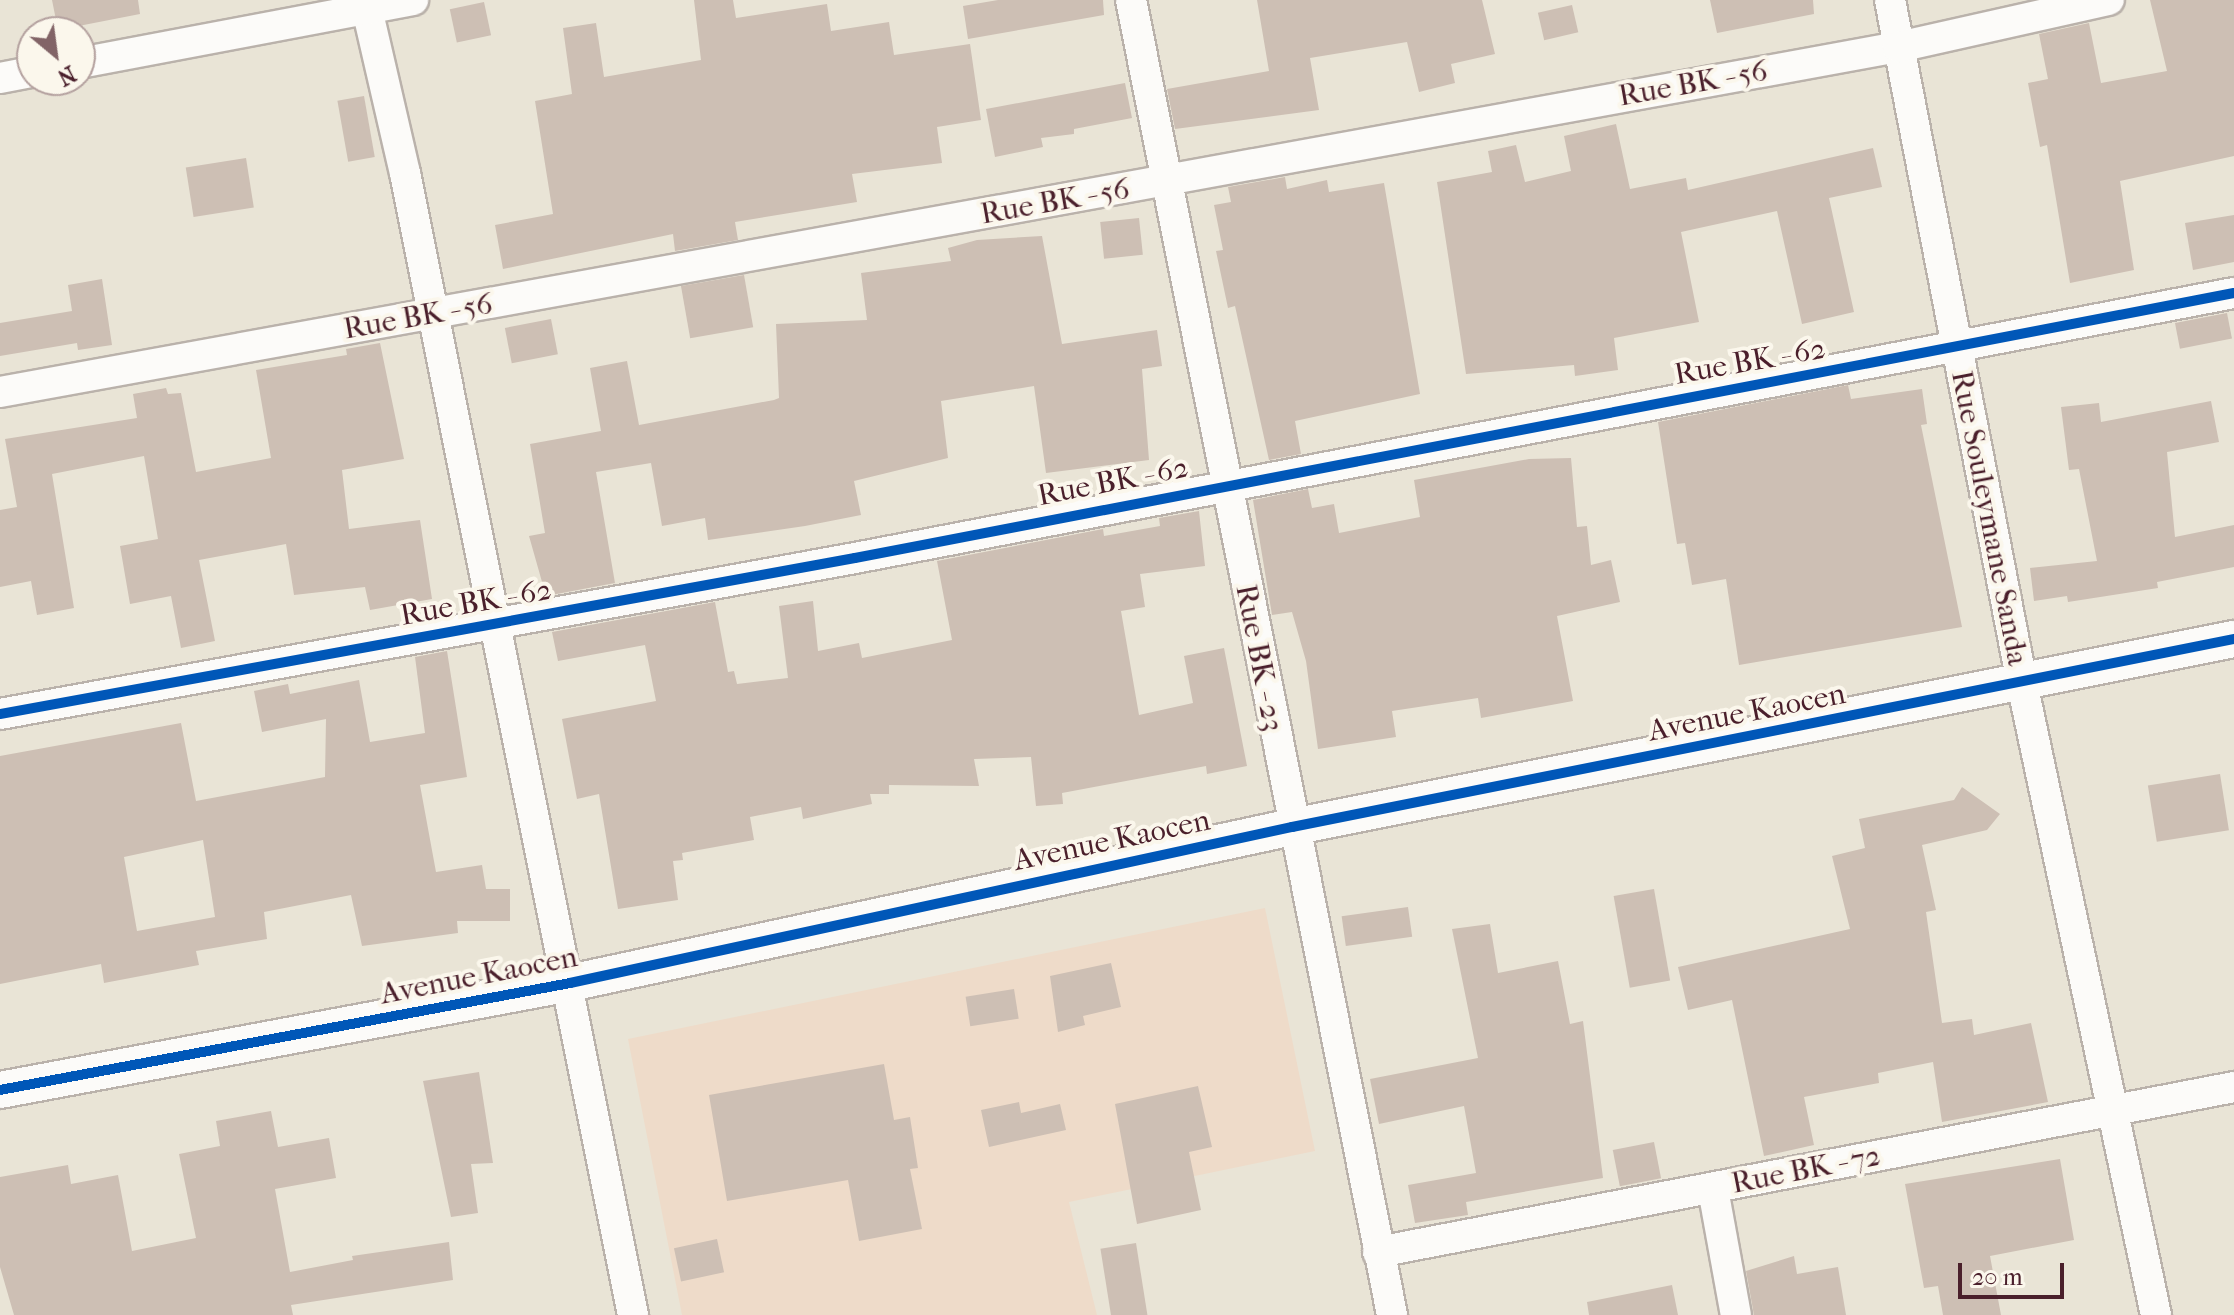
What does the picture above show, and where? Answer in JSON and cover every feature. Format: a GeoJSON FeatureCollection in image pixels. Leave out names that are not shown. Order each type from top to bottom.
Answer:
{"type":"FeatureCollection","features":[{"type":"Feature","properties":{"kind":"street"},"geometry":{"type":"LineString","coordinates":[[96,60],[366,4],[413,0]]}},
{"type":"Feature","properties":{"kind":"street","name":"Rue BK - 23"},"geometry":{"type":"LineString","coordinates":[[1131,0],[1163,182],[1392,1315]]}},
{"type":"Feature","properties":{"kind":"street","name":"Rue Souleymane Sanda"},"geometry":{"type":"LineString","coordinates":[[1890,0],[1955,350],[2022,683],[2156,1315]]}},
{"type":"Feature","properties":{"kind":"street","name":"Rue BK - 56"},"geometry":{"type":"LineString","coordinates":[[0,392],[1898,47],[2109,0]]}},
{"type":"Feature","properties":{"kind":"street"},"geometry":{"type":"LineString","coordinates":[[366,4],[570,983],[633,1315]]}},
{"type":"Feature","properties":{"kind":"street","name":"Rue BK - 62"},"geometry":{"type":"LineString","coordinates":[[0,714],[1955,350],[2234,293]]}},
{"type":"Feature","properties":{"kind":"street","name":"Avenue Kaocen"},"geometry":{"type":"LineString","coordinates":[[0,1090],[570,983],[1292,827],[2234,639]]}},
{"type":"Feature","properties":{"kind":"street","name":"Rue BK - 72"},"geometry":{"type":"LineString","coordinates":[[1378,1252],[2234,1087]]}},
{"type":"Feature","properties":{"kind":"street"},"geometry":{"type":"LineString","coordinates":[[1713,1189],[1736,1315]]}},
{"type":"Feature","properties":{"kind":"shaded area"},"geometry":{"type":"Polygon","coordinates":[[[1265,908],[1315,1151],[1069,1202],[1097,1315],[682,1315],[628,1039],[1265,908]]]}},
{"type":"Feature","properties":{"kind":"building"},"geometry":{"type":"Polygon","coordinates":[[[52,0],[138,0],[140,14],[96,23],[96,16],[55,16],[52,0]]]}},
{"type":"Feature","properties":{"kind":"building"},"geometry":{"type":"Polygon","coordinates":[[[694,0],[733,0],[736,18],[827,4],[831,31],[889,22],[894,55],[970,44],[981,120],[937,127],[942,163],[852,174],[857,202],[735,222],[738,240],[675,251],[673,234],[503,269],[495,225],[553,214],[535,101],[572,94],[563,28],[596,23],[604,77],[701,60],[694,0]]]}},
{"type":"Feature","properties":{"kind":"building"},"geometry":{"type":"Polygon","coordinates":[[[998,0],[1103,0],[1104,15],[968,39],[963,6],[998,0]]]}},
{"type":"Feature","properties":{"kind":"building"},"geometry":{"type":"Polygon","coordinates":[[[1257,0],[1482,0],[1495,54],[1451,64],[1455,83],[1419,92],[1407,42],[1310,58],[1319,110],[1175,129],[1167,89],[1269,71],[1257,0]]]}},
{"type":"Feature","properties":{"kind":"building"},"geometry":{"type":"Polygon","coordinates":[[[1710,0],[1813,0],[1814,14],[1717,33],[1710,0]]]}},
{"type":"Feature","properties":{"kind":"building"},"geometry":{"type":"Polygon","coordinates":[[[2150,0],[2234,0],[2234,156],[2120,181],[2134,270],[2070,283],[2047,145],[2040,147],[2028,83],[2048,79],[2039,34],[2089,23],[2101,83],[2167,71],[2150,0]]]}},
{"type":"Feature","properties":{"kind":"building"},"geometry":{"type":"Polygon","coordinates":[[[484,2],[491,35],[457,43],[450,9],[484,2]]]}},
{"type":"Feature","properties":{"kind":"building"},"geometry":{"type":"Polygon","coordinates":[[[1572,5],[1578,32],[1544,40],[1538,13],[1572,5]]]}},
{"type":"Feature","properties":{"kind":"building"},"geometry":{"type":"Polygon","coordinates":[[[1125,83],[1132,118],[1074,129],[1074,134],[1041,138],[1043,147],[995,157],[986,109],[1125,83]]]}},
{"type":"Feature","properties":{"kind":"building"},"geometry":{"type":"Polygon","coordinates":[[[364,96],[375,157],[348,162],[337,101],[364,96]]]}},
{"type":"Feature","properties":{"kind":"building"},"geometry":{"type":"Polygon","coordinates":[[[1616,124],[1630,189],[1686,178],[1688,190],[1873,148],[1882,187],[1829,198],[1854,312],[1802,324],[1777,211],[1681,232],[1699,322],[1614,338],[1618,370],[1575,376],[1574,365],[1466,374],[1437,182],[1492,172],[1488,151],[1516,145],[1525,182],[1571,171],[1564,136],[1616,124]]]}},
{"type":"Feature","properties":{"kind":"building"},"geometry":{"type":"Polygon","coordinates":[[[246,158],[254,207],[194,217],[186,168],[246,158]]]}},
{"type":"Feature","properties":{"kind":"building"},"geometry":{"type":"Polygon","coordinates":[[[1285,177],[1287,189],[1327,180],[1329,192],[1384,183],[1420,394],[1295,421],[1301,454],[1269,460],[1235,306],[1228,308],[1216,251],[1223,250],[1214,205],[1231,202],[1228,187],[1285,177]]]}},
{"type":"Feature","properties":{"kind":"building"},"geometry":{"type":"Polygon","coordinates":[[[2234,215],[2234,262],[2193,270],[2185,223],[2234,215]]]}},
{"type":"Feature","properties":{"kind":"building"},"geometry":{"type":"Polygon","coordinates":[[[1139,218],[1143,255],[1104,259],[1100,222],[1139,218]]]}},
{"type":"Feature","properties":{"kind":"building"},"geometry":{"type":"Polygon","coordinates":[[[1042,236],[1062,344],[1157,330],[1162,366],[1142,369],[1149,460],[1046,473],[1034,386],[941,401],[948,458],[854,481],[861,515],[805,526],[708,540],[705,518],[662,526],[651,463],[596,472],[615,583],[546,596],[529,536],[545,533],[530,444],[601,431],[590,368],[627,361],[639,425],[774,400],[779,398],[776,324],[867,320],[861,273],[951,261],[948,248],[977,240],[1042,236]]]}},
{"type":"Feature","properties":{"kind":"building"},"geometry":{"type":"Polygon","coordinates":[[[744,275],[753,327],[690,338],[681,286],[744,275]]]}},
{"type":"Feature","properties":{"kind":"building"},"geometry":{"type":"Polygon","coordinates":[[[102,279],[112,345],[78,350],[77,343],[0,356],[0,323],[72,311],[68,285],[102,279]]]}},
{"type":"Feature","properties":{"kind":"building"},"geometry":{"type":"Polygon","coordinates":[[[2227,313],[2232,339],[2180,349],[2175,323],[2227,313]]]}},
{"type":"Feature","properties":{"kind":"building"},"geometry":{"type":"Polygon","coordinates":[[[551,319],[558,354],[512,363],[505,328],[551,319]]]}},
{"type":"Feature","properties":{"kind":"building"},"geometry":{"type":"Polygon","coordinates":[[[380,343],[404,459],[342,470],[349,529],[420,520],[432,599],[370,610],[365,587],[294,595],[286,544],[199,560],[215,641],[181,648],[171,596],[130,604],[120,546],[158,539],[144,456],[52,474],[74,608],[37,615],[31,581],[0,587],[0,510],[17,507],[5,439],[137,418],[133,394],[166,388],[168,394],[181,393],[196,472],[271,458],[256,370],[347,355],[346,349],[380,343]]]}},
{"type":"Feature","properties":{"kind":"building"},"geometry":{"type":"Polygon","coordinates":[[[1848,385],[1851,399],[1922,389],[1927,424],[1921,425],[1962,627],[1739,665],[1726,579],[1692,585],[1685,543],[1677,544],[1658,422],[1848,385]]]}},
{"type":"Feature","properties":{"kind":"building"},"geometry":{"type":"Polygon","coordinates":[[[2211,401],[2219,442],[2167,452],[2175,537],[2234,525],[2234,567],[2157,582],[2158,588],[2068,602],[2067,596],[2034,601],[2030,568],[2097,561],[2079,469],[2069,470],[2061,407],[2099,403],[2101,422],[2211,401]]]}},
{"type":"Feature","properties":{"kind":"building"},"geometry":{"type":"Polygon","coordinates":[[[1571,458],[1577,527],[1587,526],[1591,565],[1611,560],[1620,602],[1557,616],[1573,701],[1481,718],[1478,698],[1392,711],[1396,737],[1318,749],[1306,661],[1292,612],[1272,615],[1253,500],[1308,489],[1312,508],[1334,504],[1339,533],[1420,517],[1414,480],[1529,459],[1571,458]]]}},
{"type":"Feature","properties":{"kind":"building"},"geometry":{"type":"Polygon","coordinates":[[[1199,511],[1205,566],[1140,574],[1145,607],[1121,611],[1139,715],[1193,703],[1184,656],[1224,648],[1247,766],[1207,774],[1206,766],[1062,793],[1063,804],[1036,806],[1031,757],[974,759],[979,786],[889,785],[889,794],[870,794],[872,804],[803,819],[801,807],[750,817],[754,840],[682,853],[683,860],[673,861],[678,900],[618,909],[599,794],[577,799],[562,719],[656,701],[645,645],[558,661],[552,632],[715,602],[728,672],[734,671],[737,684],[788,678],[779,606],[813,601],[818,651],[859,643],[862,658],[952,640],[937,561],[1103,529],[1104,536],[1160,526],[1159,518],[1199,511]]]}},
{"type":"Feature","properties":{"kind":"building"},"geometry":{"type":"Polygon","coordinates":[[[447,651],[467,777],[420,785],[436,872],[482,865],[486,889],[510,889],[510,921],[457,921],[458,933],[362,946],[351,895],[264,912],[267,939],[196,951],[199,965],[104,983],[101,964],[0,984],[0,756],[181,723],[196,801],[325,777],[326,719],[262,732],[254,691],[288,684],[290,694],[359,680],[370,742],[425,733],[415,657],[447,651]],[[203,840],[124,857],[137,931],[215,917],[203,840]]]}},
{"type":"Feature","properties":{"kind":"building"},"geometry":{"type":"Polygon","coordinates":[[[2220,774],[2229,830],[2157,842],[2148,785],[2220,774]]]}},
{"type":"Feature","properties":{"kind":"building"},"geometry":{"type":"Polygon","coordinates":[[[1962,787],[2000,814],[1987,830],[1922,845],[1936,910],[1926,912],[1942,1023],[1972,1019],[1974,1035],[2031,1023],[2048,1102],[1942,1122],[1933,1062],[1878,1073],[1879,1083],[1804,1097],[1814,1145],[1764,1156],[1732,1000],[1688,1010],[1678,967],[1850,929],[1832,856],[1865,848],[1859,819],[1954,800],[1962,787]]]}},
{"type":"Feature","properties":{"kind":"building"},"geometry":{"type":"Polygon","coordinates":[[[1654,889],[1670,981],[1630,988],[1614,896],[1654,889]]]}},
{"type":"Feature","properties":{"kind":"building"},"geometry":{"type":"Polygon","coordinates":[[[1408,907],[1412,937],[1346,946],[1342,916],[1408,907]]]}},
{"type":"Feature","properties":{"kind":"building"},"geometry":{"type":"Polygon","coordinates":[[[1490,924],[1498,973],[1558,961],[1570,1024],[1583,1021],[1603,1178],[1466,1202],[1468,1215],[1415,1223],[1408,1185],[1476,1173],[1464,1106],[1379,1124],[1370,1079],[1478,1058],[1452,929],[1490,924]]]}},
{"type":"Feature","properties":{"kind":"building"},"geometry":{"type":"Polygon","coordinates":[[[1111,963],[1121,1007],[1083,1016],[1085,1025],[1058,1032],[1050,976],[1111,963]]]}},
{"type":"Feature","properties":{"kind":"building"},"geometry":{"type":"Polygon","coordinates":[[[1014,989],[1019,1019],[970,1026],[966,997],[1014,989]]]}},
{"type":"Feature","properties":{"kind":"building"},"geometry":{"type":"Polygon","coordinates":[[[884,1064],[894,1120],[910,1117],[918,1168],[910,1169],[922,1229],[859,1241],[848,1180],[727,1201],[709,1095],[884,1064]]]}},
{"type":"Feature","properties":{"kind":"building"},"geometry":{"type":"Polygon","coordinates":[[[479,1072],[493,1163],[471,1164],[478,1213],[451,1217],[423,1081],[479,1072]]]}},
{"type":"Feature","properties":{"kind":"building"},"geometry":{"type":"Polygon","coordinates":[[[1198,1086],[1212,1147],[1189,1152],[1201,1210],[1137,1224],[1115,1104],[1198,1086]]]}},
{"type":"Feature","properties":{"kind":"building"},"geometry":{"type":"Polygon","coordinates":[[[1019,1102],[1021,1113],[1060,1104],[1066,1130],[989,1147],[981,1110],[1019,1102]]]}},
{"type":"Feature","properties":{"kind":"building"},"geometry":{"type":"Polygon","coordinates":[[[271,1111],[278,1147],[329,1138],[336,1178],[275,1189],[290,1272],[353,1260],[352,1256],[449,1242],[453,1280],[291,1305],[293,1315],[14,1315],[0,1267],[0,1177],[68,1165],[71,1184],[118,1175],[132,1251],[196,1238],[179,1154],[220,1146],[216,1121],[271,1111]]]}},
{"type":"Feature","properties":{"kind":"building"},"geometry":{"type":"Polygon","coordinates":[[[1654,1142],[1661,1178],[1620,1186],[1613,1150],[1654,1142]]]}},
{"type":"Feature","properties":{"kind":"building"},"geometry":{"type":"Polygon","coordinates":[[[2060,1159],[2074,1240],[1990,1256],[2001,1315],[1943,1315],[1938,1286],[1924,1288],[1905,1184],[2060,1159]]]}},
{"type":"Feature","properties":{"kind":"building"},"geometry":{"type":"Polygon","coordinates":[[[717,1239],[724,1272],[681,1281],[674,1248],[717,1239]]]}},
{"type":"Feature","properties":{"kind":"building"},"geometry":{"type":"Polygon","coordinates":[[[1136,1243],[1147,1315],[1111,1315],[1100,1249],[1136,1243]]]}},
{"type":"Feature","properties":{"kind":"building"},"geometry":{"type":"Polygon","coordinates":[[[1794,1256],[1797,1274],[1838,1267],[1846,1315],[1754,1315],[1746,1271],[1794,1256]]]}},
{"type":"Feature","properties":{"kind":"building"},"geometry":{"type":"Polygon","coordinates":[[[1672,1285],[1678,1315],[1589,1315],[1587,1302],[1672,1285]]]}},
{"type":"Feature","properties":{"kind":"cycle path"},"geometry":{"type":"LineString","coordinates":[[0,714],[855,558],[2234,293]]}},
{"type":"Feature","properties":{"kind":"cycle path"},"geometry":{"type":"LineString","coordinates":[[0,1090],[570,983],[1292,827],[2234,639]]}}]}
